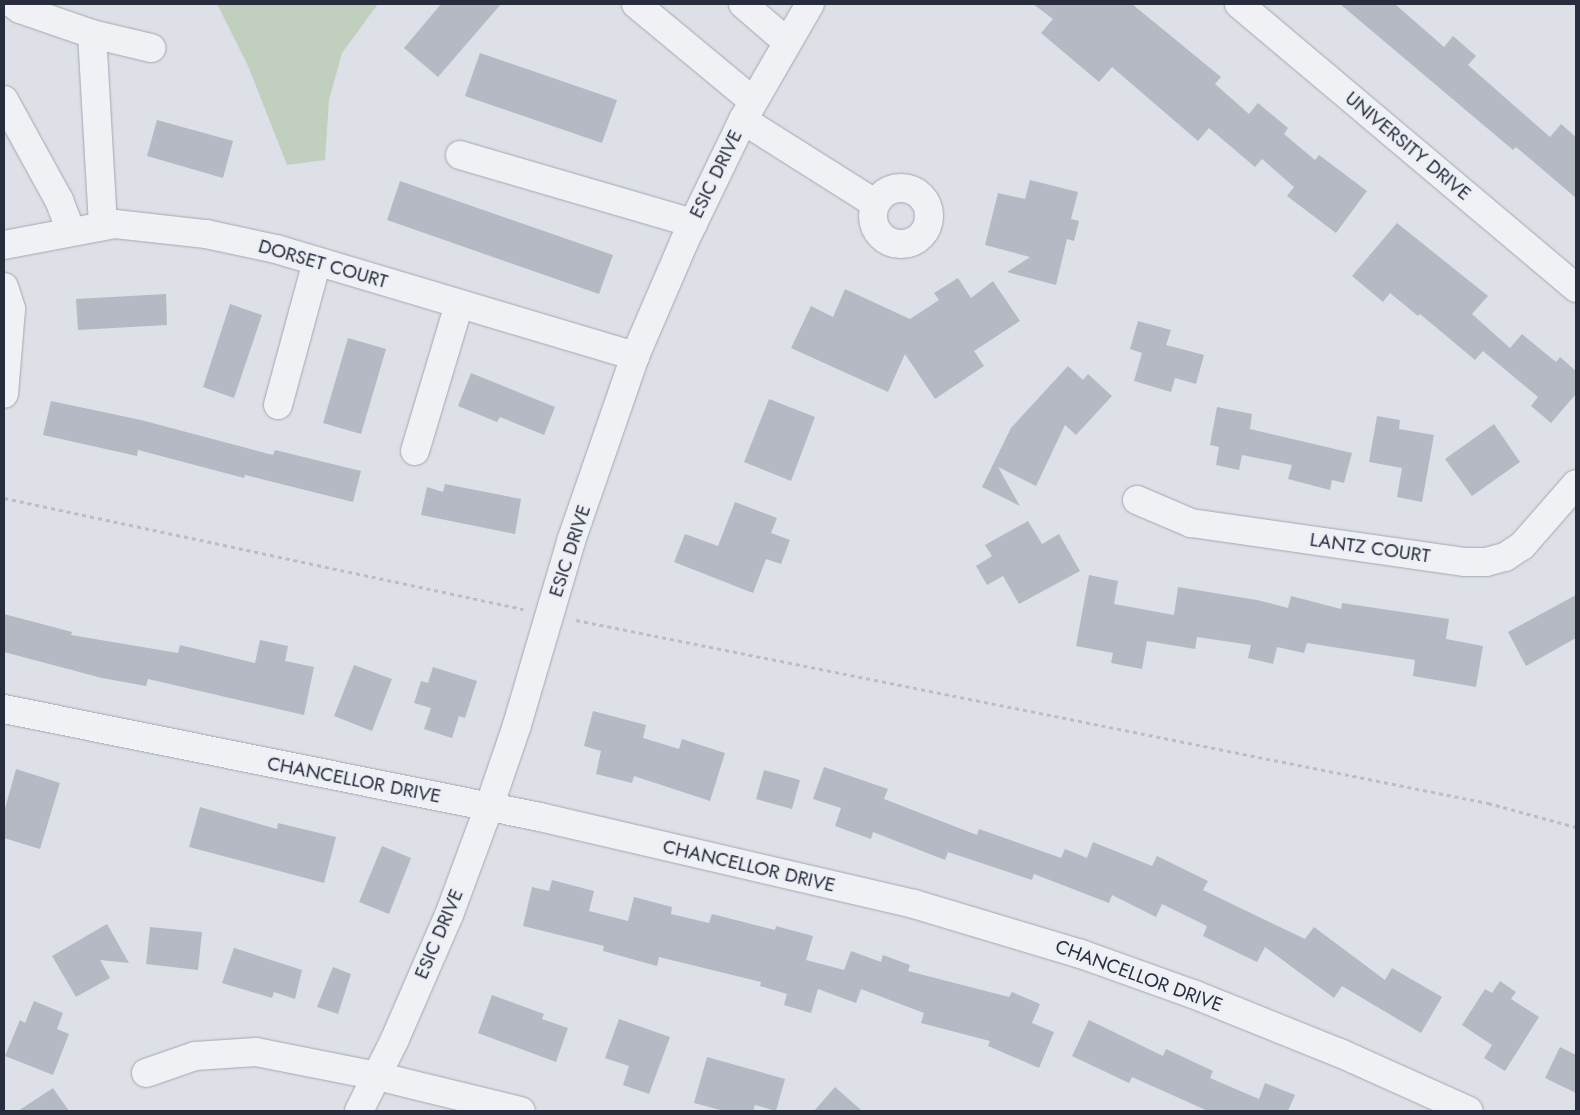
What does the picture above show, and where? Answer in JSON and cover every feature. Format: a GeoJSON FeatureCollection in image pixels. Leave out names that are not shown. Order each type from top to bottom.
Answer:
{"type":"FeatureCollection","features":[{"type":"Feature","properties":{"kind":"street"},"geometry":{"type":"LineString","coordinates":[[13,4],[20,9],[92,34],[151,48]]}},
{"type":"Feature","properties":{"kind":"street"},"geometry":{"type":"LineString","coordinates":[[636,4],[748,111],[876,204]]}},
{"type":"Feature","properties":{"kind":"street"},"geometry":{"type":"LineString","coordinates":[[743,4],[787,42]]}},
{"type":"Feature","properties":{"kind":"street","name":"ESIC DRIVE"},"geometry":{"type":"LineString","coordinates":[[359,1111],[377,1076],[449,915],[489,807],[517,725],[571,541],[635,356],[693,223],[748,111],[810,4]]}},
{"type":"Feature","properties":{"kind":"street","name":"UNIVERSITY DRIVE"},"geometry":{"type":"LineString","coordinates":[[1239,4],[1576,288]]}},
{"type":"Feature","properties":{"kind":"street"},"geometry":{"type":"LineString","coordinates":[[92,34],[103,226]]}},
{"type":"Feature","properties":{"kind":"street"},"geometry":{"type":"LineString","coordinates":[[4,100],[59,200],[71,231]]}},
{"type":"Feature","properties":{"kind":"street"},"geometry":{"type":"LineString","coordinates":[[460,154],[693,223]]}},
{"type":"Feature","properties":{"kind":"street","name":"DORSET COURT"},"geometry":{"type":"LineString","coordinates":[[4,245],[115,224],[206,234],[276,249],[635,356]]}},
{"type":"Feature","properties":{"kind":"street"},"geometry":{"type":"LineString","coordinates":[[278,405],[317,261]]}},
{"type":"Feature","properties":{"kind":"street"},"geometry":{"type":"LineString","coordinates":[[4,287],[11,308],[4,394]]}},
{"type":"Feature","properties":{"kind":"street"},"geometry":{"type":"LineString","coordinates":[[416,451],[459,304]]}},
{"type":"Feature","properties":{"kind":"street","name":"LANTZ COURT"},"geometry":{"type":"LineString","coordinates":[[1137,500],[1191,523],[1465,562],[1486,562],[1505,556],[1522,546],[1576,484]]}},
{"type":"Feature","properties":{"kind":"street","name":"CHANCELLOR DRIVE"},"geometry":{"type":"LineString","coordinates":[[4,708],[489,807],[968,918],[1081,954],[1193,994],[1340,1053],[1469,1111]]}},
{"type":"Feature","properties":{"kind":"street"},"geometry":{"type":"LineString","coordinates":[[146,1074],[196,1056],[256,1052],[377,1076],[521,1111]]}},
{"type":"Feature","properties":{"kind":"path"},"geometry":{"type":"LineString","coordinates":[[4,498],[528,610]]}},
{"type":"Feature","properties":{"kind":"path"},"geometry":{"type":"LineString","coordinates":[[568,618],[1488,803],[1576,827]]}},
{"type":"Feature","properties":{"kind":"green space"},"geometry":{"type":"Polygon","coordinates":[[[217,4],[378,4],[342,53],[329,100],[325,160],[287,165],[248,66],[217,4]]]}},
{"type":"Feature","properties":{"kind":"building"},"geometry":{"type":"Polygon","coordinates":[[[441,4],[501,4],[438,77],[404,48],[441,4]]]}},
{"type":"Feature","properties":{"kind":"building"},"geometry":{"type":"Polygon","coordinates":[[[1033,4],[1132,4],[1221,77],[1215,84],[1249,114],[1258,103],[1288,128],[1284,134],[1315,160],[1319,155],[1367,191],[1336,233],[1287,196],[1294,187],[1262,159],[1255,167],[1209,128],[1198,141],[1112,67],[1099,82],[1041,33],[1053,19],[1033,4]]]}},
{"type":"Feature","properties":{"kind":"building"},"geometry":{"type":"Polygon","coordinates":[[[1340,4],[1395,4],[1444,47],[1453,36],[1476,56],[1468,65],[1550,137],[1561,124],[1576,137],[1576,198],[1516,147],[1513,150],[1340,4]]]}},
{"type":"Feature","properties":{"kind":"building"},"geometry":{"type":"Polygon","coordinates":[[[480,53],[617,100],[602,143],[465,96],[480,53]]]}},
{"type":"Feature","properties":{"kind":"building"},"geometry":{"type":"Polygon","coordinates":[[[157,120],[233,141],[223,178],[147,156],[157,120]]]}},
{"type":"Feature","properties":{"kind":"building"},"geometry":{"type":"Polygon","coordinates":[[[1030,180],[1078,192],[1071,219],[1079,221],[1074,241],[1067,239],[1056,285],[1007,272],[1030,257],[985,245],[998,193],[1025,199],[1030,180]]]}},
{"type":"Feature","properties":{"kind":"building"},"geometry":{"type":"Polygon","coordinates":[[[400,181],[613,255],[599,294],[387,220],[400,181]]]}},
{"type":"Feature","properties":{"kind":"building"},"geometry":{"type":"Polygon","coordinates":[[[1397,223],[1488,296],[1472,314],[1510,348],[1522,334],[1556,362],[1560,357],[1576,371],[1576,394],[1551,423],[1531,406],[1538,397],[1483,351],[1475,360],[1420,314],[1418,316],[1390,293],[1383,302],[1352,276],[1397,223]]]}},
{"type":"Feature","properties":{"kind":"building"},"geometry":{"type":"Polygon","coordinates":[[[958,278],[971,298],[993,281],[1020,321],[974,351],[984,366],[935,399],[905,354],[888,392],[791,348],[811,306],[833,317],[845,289],[910,319],[939,300],[934,293],[958,278]]]}},
{"type":"Feature","properties":{"kind":"building"},"geometry":{"type":"Polygon","coordinates":[[[166,294],[167,325],[78,330],[76,299],[166,294]]]}},
{"type":"Feature","properties":{"kind":"building"},"geometry":{"type":"Polygon","coordinates":[[[230,304],[262,315],[234,398],[203,387],[230,304]]]}},
{"type":"Feature","properties":{"kind":"building"},"geometry":{"type":"Polygon","coordinates":[[[1138,321],[1171,330],[1166,345],[1204,355],[1196,384],[1175,378],[1171,392],[1134,381],[1142,353],[1130,349],[1138,321]]]}},
{"type":"Feature","properties":{"kind":"building"},"geometry":{"type":"Polygon","coordinates":[[[348,338],[386,349],[361,434],[323,423],[348,338]]]}},
{"type":"Feature","properties":{"kind":"building"},"geometry":{"type":"Polygon","coordinates":[[[1068,366],[1083,380],[1088,374],[1112,396],[1076,435],[1065,425],[1036,486],[998,467],[1020,506],[982,487],[1011,428],[1068,366]]]}},
{"type":"Feature","properties":{"kind":"building"},"geometry":{"type":"Polygon","coordinates":[[[471,373],[555,407],[544,435],[500,417],[497,422],[458,406],[471,373]]]}},
{"type":"Feature","properties":{"kind":"building"},"geometry":{"type":"Polygon","coordinates":[[[769,399],[815,417],[791,481],[744,462],[769,399]]]}},
{"type":"Feature","properties":{"kind":"building"},"geometry":{"type":"Polygon","coordinates":[[[51,401],[141,420],[273,455],[275,450],[361,471],[353,502],[245,475],[244,478],[138,450],[137,456],[43,435],[51,401]]]}},
{"type":"Feature","properties":{"kind":"building"},"geometry":{"type":"Polygon","coordinates":[[[1217,407],[1252,414],[1250,429],[1352,453],[1344,483],[1332,480],[1330,490],[1288,479],[1292,465],[1242,455],[1239,470],[1216,465],[1219,447],[1210,445],[1217,407]]]}},
{"type":"Feature","properties":{"kind":"building"},"geometry":{"type":"Polygon","coordinates":[[[1377,416],[1400,420],[1399,429],[1434,435],[1422,502],[1397,497],[1402,468],[1369,462],[1377,416]]]}},
{"type":"Feature","properties":{"kind":"building"},"geometry":{"type":"Polygon","coordinates":[[[1494,424],[1520,462],[1472,496],[1445,459],[1494,424]]]}},
{"type":"Feature","properties":{"kind":"building"},"geometry":{"type":"Polygon","coordinates":[[[445,484],[521,499],[515,534],[421,515],[427,487],[443,492],[445,484]]]}},
{"type":"Feature","properties":{"kind":"building"},"geometry":{"type":"Polygon","coordinates":[[[735,502],[777,518],[771,533],[790,540],[781,564],[766,559],[753,593],[674,562],[685,534],[718,546],[735,502]]]}},
{"type":"Feature","properties":{"kind":"building"},"geometry":{"type":"Polygon","coordinates":[[[1028,521],[1042,544],[1059,534],[1080,571],[1019,604],[1003,576],[987,585],[976,566],[992,556],[985,545],[1028,521]]]}},
{"type":"Feature","properties":{"kind":"building"},"geometry":{"type":"Polygon","coordinates":[[[1089,575],[1118,581],[1114,604],[1174,615],[1178,587],[1257,600],[1288,608],[1291,596],[1341,609],[1342,603],[1449,619],[1446,639],[1483,646],[1476,687],[1413,676],[1415,660],[1307,643],[1304,653],[1277,647],[1273,664],[1248,658],[1251,645],[1197,637],[1195,649],[1147,641],[1142,669],[1111,663],[1113,653],[1076,646],[1089,575]]]}},
{"type":"Feature","properties":{"kind":"building"},"geometry":{"type":"Polygon","coordinates":[[[1576,595],[1576,638],[1526,666],[1508,632],[1576,595]]]}},
{"type":"Feature","properties":{"kind":"building"},"geometry":{"type":"Polygon","coordinates":[[[4,614],[72,632],[71,635],[178,653],[180,645],[255,663],[260,640],[288,646],[285,661],[314,667],[304,715],[148,679],[146,686],[102,678],[4,652],[4,614]]]}},
{"type":"Feature","properties":{"kind":"building"},"geometry":{"type":"Polygon","coordinates":[[[354,665],[392,679],[372,731],[334,716],[354,665]]]}},
{"type":"Feature","properties":{"kind":"building"},"geometry":{"type":"Polygon","coordinates":[[[433,667],[477,681],[465,718],[459,716],[452,738],[424,729],[431,708],[414,703],[421,681],[428,683],[433,667]]]}},
{"type":"Feature","properties":{"kind":"building"},"geometry":{"type":"Polygon","coordinates":[[[593,711],[646,725],[643,738],[679,749],[682,739],[725,753],[710,801],[634,776],[632,783],[596,774],[601,751],[584,746],[593,711]]]}},
{"type":"Feature","properties":{"kind":"building"},"geometry":{"type":"Polygon","coordinates":[[[824,767],[888,789],[884,799],[977,835],[979,829],[1061,858],[1065,849],[1087,858],[1093,842],[1152,866],[1157,856],[1208,881],[1203,890],[1305,939],[1314,927],[1385,980],[1392,968],[1442,997],[1421,1033],[1342,986],[1334,998],[1265,947],[1257,962],[1203,936],[1207,926],[1162,904],[1156,917],[1112,895],[1109,903],[1034,874],[1032,880],[948,852],[945,860],[873,832],[871,839],[835,826],[841,808],[813,799],[824,767]]]}},
{"type":"Feature","properties":{"kind":"building"},"geometry":{"type":"Polygon","coordinates":[[[16,769],[60,783],[40,849],[4,838],[4,812],[16,769]]]}},
{"type":"Feature","properties":{"kind":"building"},"geometry":{"type":"Polygon","coordinates":[[[764,770],[800,780],[792,809],[756,799],[764,770]]]}},
{"type":"Feature","properties":{"kind":"building"},"geometry":{"type":"Polygon","coordinates":[[[200,807],[277,829],[278,823],[336,837],[324,883],[189,847],[200,807]]]}},
{"type":"Feature","properties":{"kind":"building"},"geometry":{"type":"Polygon","coordinates":[[[382,846],[411,858],[389,914],[359,902],[382,846]]]}},
{"type":"Feature","properties":{"kind":"building"},"geometry":{"type":"Polygon","coordinates":[[[552,880],[594,891],[589,911],[628,921],[634,897],[672,907],[671,914],[709,923],[712,914],[775,930],[776,926],[813,936],[806,960],[844,970],[851,951],[881,962],[883,955],[910,965],[908,971],[1009,997],[1012,992],[1040,1004],[1032,1023],[1054,1032],[1039,1068],[988,1046],[990,1041],[921,1023],[924,1013],[861,989],[856,1003],[818,989],[811,1013],[784,1005],[787,994],[760,986],[761,982],[659,957],[657,966],[603,951],[604,946],[523,926],[532,887],[549,891],[552,880]]]}},
{"type":"Feature","properties":{"kind":"building"},"geometry":{"type":"Polygon","coordinates":[[[107,924],[129,963],[100,960],[110,978],[76,997],[52,956],[107,924]]]}},
{"type":"Feature","properties":{"kind":"building"},"geometry":{"type":"Polygon","coordinates":[[[150,927],[202,932],[198,970],[146,964],[150,927]]]}},
{"type":"Feature","properties":{"kind":"building"},"geometry":{"type":"Polygon","coordinates":[[[234,948],[302,970],[295,999],[274,992],[272,998],[222,983],[234,948]]]}},
{"type":"Feature","properties":{"kind":"building"},"geometry":{"type":"Polygon","coordinates":[[[333,967],[351,974],[338,1014],[317,1007],[333,967]]]}},
{"type":"Feature","properties":{"kind":"building"},"geometry":{"type":"Polygon","coordinates":[[[1500,981],[1516,992],[1511,999],[1539,1017],[1505,1071],[1484,1058],[1492,1045],[1462,1025],[1485,989],[1492,993],[1500,981]]]}},
{"type":"Feature","properties":{"kind":"building"},"geometry":{"type":"Polygon","coordinates":[[[492,995],[544,1014],[542,1019],[568,1028],[556,1062],[478,1033],[492,995]]]}},
{"type":"Feature","properties":{"kind":"building"},"geometry":{"type":"Polygon","coordinates":[[[34,1001],[63,1013],[57,1029],[69,1034],[53,1075],[5,1056],[20,1020],[25,1023],[34,1001]]]}},
{"type":"Feature","properties":{"kind":"building"},"geometry":{"type":"Polygon","coordinates":[[[619,1019],[670,1037],[649,1094],[623,1085],[629,1066],[605,1058],[619,1019]]]}},
{"type":"Feature","properties":{"kind":"building"},"geometry":{"type":"Polygon","coordinates":[[[1089,1020],[1163,1056],[1166,1049],[1213,1071],[1210,1078],[1259,1099],[1265,1083],[1295,1095],[1288,1111],[1208,1111],[1132,1077],[1129,1083],[1072,1056],[1089,1020]]]}},
{"type":"Feature","properties":{"kind":"building"},"geometry":{"type":"Polygon","coordinates":[[[1560,1047],[1576,1055],[1576,1093],[1545,1078],[1560,1047]]]}},
{"type":"Feature","properties":{"kind":"building"},"geometry":{"type":"Polygon","coordinates":[[[707,1057],[785,1079],[776,1111],[755,1105],[753,1111],[724,1111],[694,1103],[707,1057]]]}},
{"type":"Feature","properties":{"kind":"building"},"geometry":{"type":"Polygon","coordinates":[[[835,1087],[862,1111],[814,1111],[835,1087]]]}},
{"type":"Feature","properties":{"kind":"building"},"geometry":{"type":"Polygon","coordinates":[[[53,1088],[69,1111],[18,1111],[53,1088]]]}}]}
